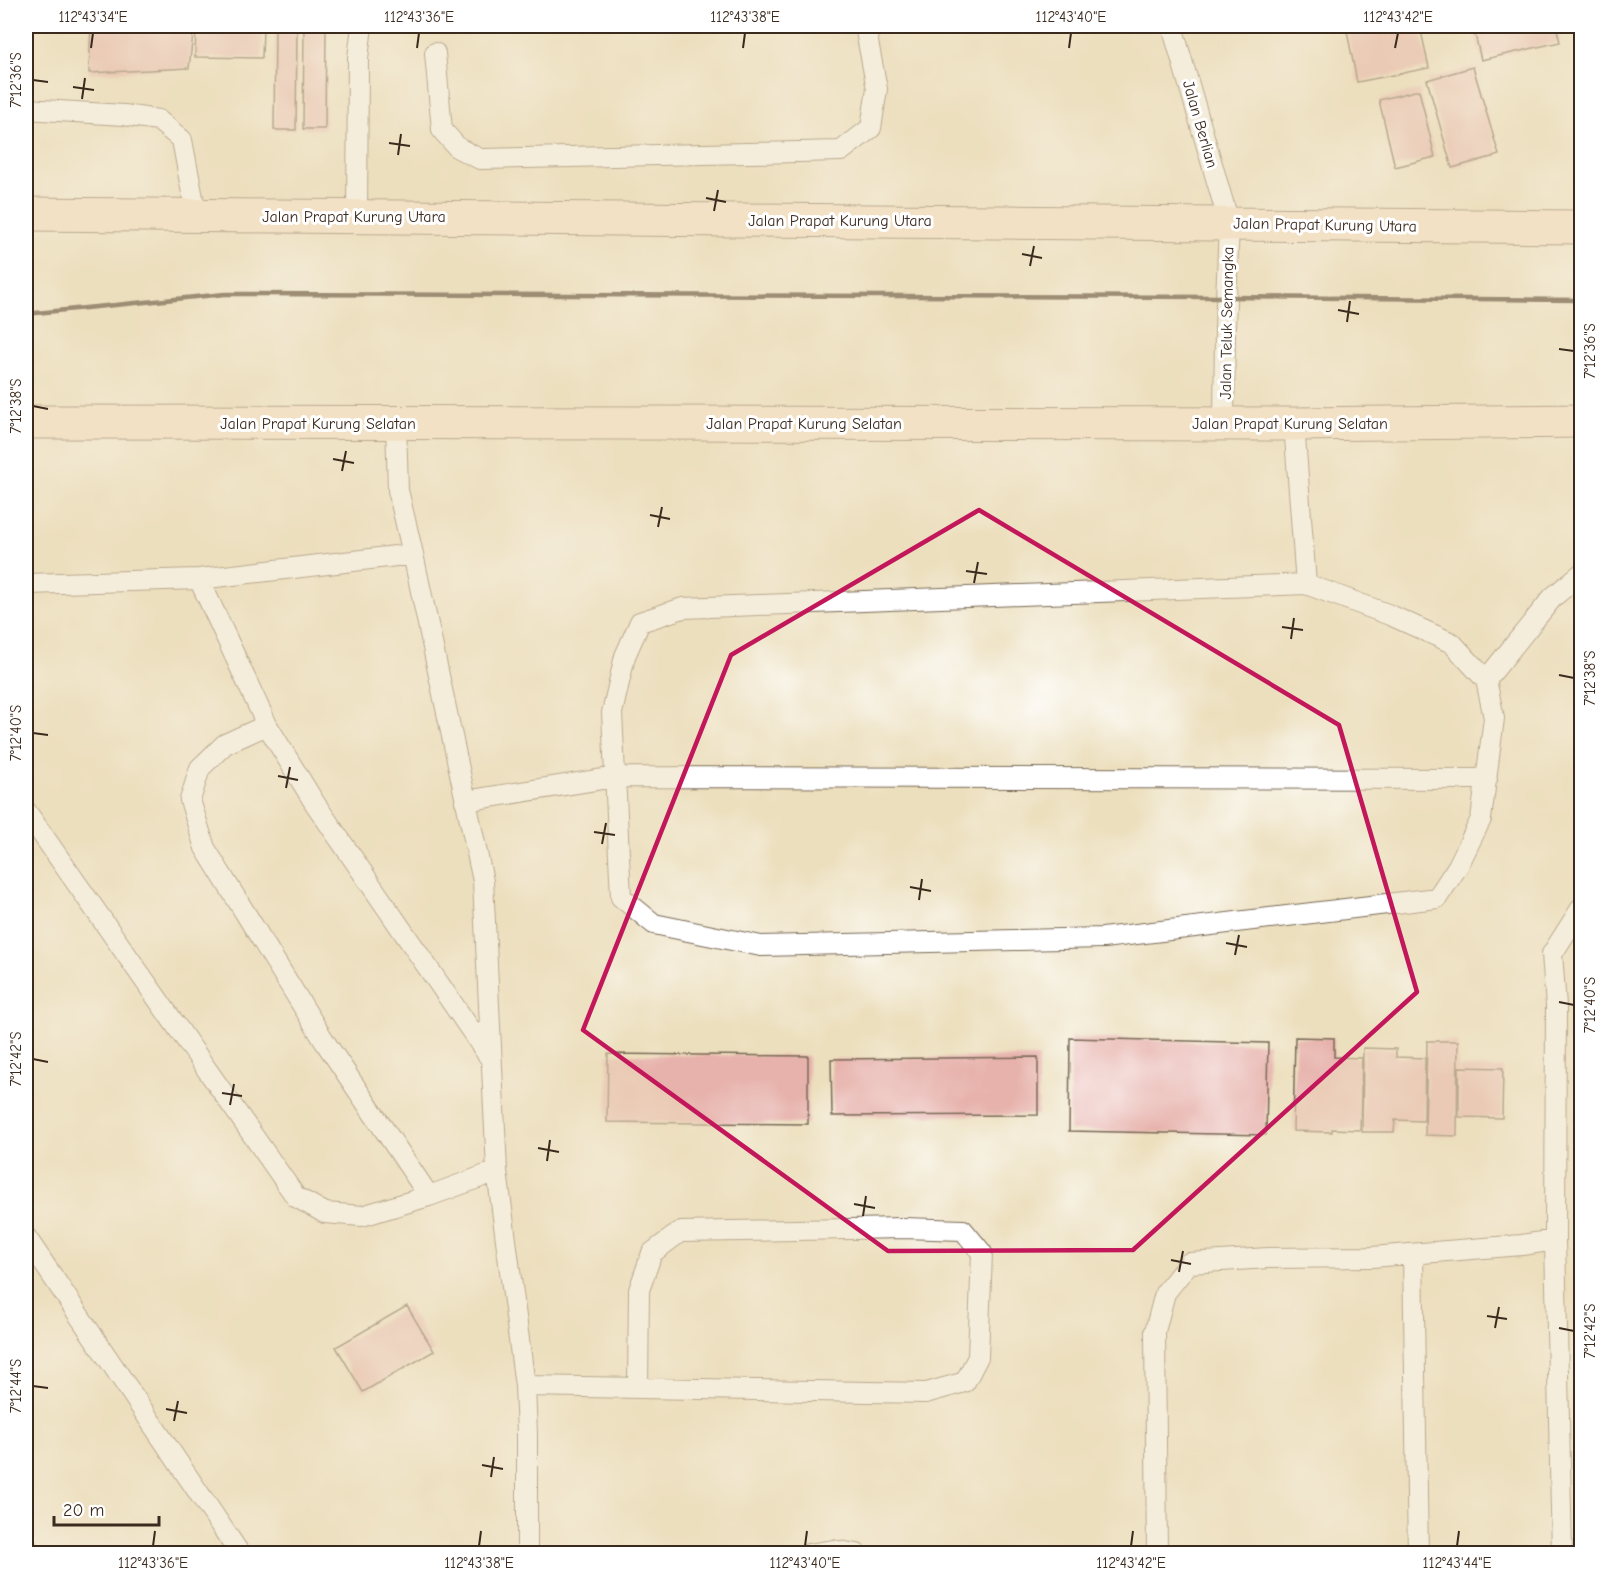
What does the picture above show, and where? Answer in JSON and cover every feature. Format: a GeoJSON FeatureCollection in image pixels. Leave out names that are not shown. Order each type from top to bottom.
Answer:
{"type":"FeatureCollection","features":[{"type":"Feature","properties":{"kind":"street","name":"Jalan Prapat Kurung Utara"},"geometry":{"type":"LineString","coordinates":[[26,214],[1581,227]]}},
{"type":"Feature","properties":{"kind":"street","name":"Jalan Prapat Kurung Selatan"},"geometry":{"type":"LineString","coordinates":[[26,422],[1294,424],[1581,421]]}},
{"type":"Feature","properties":{"kind":"lane"},"geometry":{"type":"LineString","coordinates":[[357,216],[358,58],[362,26]]}},
{"type":"Feature","properties":{"kind":"lane"},"geometry":{"type":"LineString","coordinates":[[435,53],[442,130],[458,148],[480,159],[841,150],[871,128],[878,89],[865,26]]}},
{"type":"Feature","properties":{"kind":"lane","name":"Jalan Berlian"},"geometry":{"type":"LineString","coordinates":[[1172,26],[1229,223]]}},
{"type":"Feature","properties":{"kind":"lane"},"geometry":{"type":"LineString","coordinates":[[26,109],[124,115],[158,120],[182,140],[196,214]]}},
{"type":"Feature","properties":{"kind":"lane","name":"Jalan Teluk Semangka"},"geometry":{"type":"LineString","coordinates":[[1224,424],[1229,223]]}},
{"type":"Feature","properties":{"kind":"lane"},"geometry":{"type":"LineString","coordinates":[[396,423],[398,490],[483,881],[496,1171],[525,1386],[527,1554]]}},
{"type":"Feature","properties":{"kind":"lane"},"geometry":{"type":"LineString","coordinates":[[1294,424],[1306,584]]}},
{"type":"Feature","properties":{"kind":"lane"},"geometry":{"type":"LineString","coordinates":[[26,584],[199,579],[413,554]]}},
{"type":"Feature","properties":{"kind":"lane"},"geometry":{"type":"LineString","coordinates":[[1486,680],[1553,597],[1581,573]]}},
{"type":"Feature","properties":{"kind":"lane"},"geometry":{"type":"LineString","coordinates":[[199,579],[267,725],[314,802],[490,1059]]}},
{"type":"Feature","properties":{"kind":"lane"},"geometry":{"type":"LineString","coordinates":[[1306,584],[1390,615],[1452,643],[1486,680],[1494,718],[1481,819],[1458,866],[1437,898],[1103,938],[761,946],[654,924],[621,897],[612,713],[625,656],[640,622],[683,608],[1306,584]]}},
{"type":"Feature","properties":{"kind":"lane"},"geometry":{"type":"LineString","coordinates":[[267,725],[225,744],[200,768],[190,800],[205,848],[325,1042],[429,1196]]}},
{"type":"Feature","properties":{"kind":"lane"},"geometry":{"type":"LineString","coordinates":[[465,801],[615,777],[1486,779]]}},
{"type":"Feature","properties":{"kind":"lane"},"geometry":{"type":"LineString","coordinates":[[26,811],[296,1197],[325,1213],[362,1216],[429,1196],[496,1171]]}},
{"type":"Feature","properties":{"kind":"lane"},"geometry":{"type":"LineString","coordinates":[[1562,1554],[1555,1240],[1556,1006],[1552,954],[1581,907]]}},
{"type":"Feature","properties":{"kind":"lane"},"geometry":{"type":"LineString","coordinates":[[525,1386],[638,1388],[926,1393],[965,1382],[978,1357],[982,1253],[963,1230],[904,1228],[681,1232],[652,1253],[639,1290],[638,1388]]}},
{"type":"Feature","properties":{"kind":"lane"},"geometry":{"type":"LineString","coordinates":[[26,1237],[240,1554]]}},
{"type":"Feature","properties":{"kind":"lane"},"geometry":{"type":"LineString","coordinates":[[1157,1554],[1155,1331],[1165,1293],[1189,1263],[1268,1258],[1372,1257],[1522,1245],[1555,1240]]}},
{"type":"Feature","properties":{"kind":"lane"},"geometry":{"type":"LineString","coordinates":[[1413,1254],[1418,1554]]}},
{"type":"Feature","properties":{"kind":"lane"},"geometry":{"type":"LineString","coordinates":[[26,1546],[30,1554]]}},
{"type":"Feature","properties":{"kind":"lane"},"geometry":{"type":"LineString","coordinates":[[808,1554],[833,1552],[857,1554]]}},
{"type":"Feature","properties":{"kind":"highlighted area"},"geometry":{"type":"Polygon","coordinates":[[[979,510],[1339,725],[1417,992],[1133,1250],[888,1251],[583,1030],[731,655],[979,510]]]}},
{"type":"Feature","properties":{"kind":"building"},"geometry":{"type":"Polygon","coordinates":[[[91,26],[194,26],[189,68],[89,73],[91,26]]]}},
{"type":"Feature","properties":{"kind":"building"},"geometry":{"type":"Polygon","coordinates":[[[297,26],[296,130],[274,130],[275,27],[297,26]]]}},
{"type":"Feature","properties":{"kind":"building"},"geometry":{"type":"Polygon","coordinates":[[[304,26],[326,26],[325,129],[303,129],[304,26]]]}},
{"type":"Feature","properties":{"kind":"building"},"geometry":{"type":"Polygon","coordinates":[[[1346,26],[1420,26],[1429,68],[1357,82],[1346,26]]]}},
{"type":"Feature","properties":{"kind":"building"},"geometry":{"type":"Polygon","coordinates":[[[1473,26],[1556,26],[1560,42],[1481,60],[1473,26]]]}},
{"type":"Feature","properties":{"kind":"building"},"geometry":{"type":"Polygon","coordinates":[[[196,27],[263,27],[262,58],[195,57],[196,27]]]}},
{"type":"Feature","properties":{"kind":"building"},"geometry":{"type":"Polygon","coordinates":[[[1473,67],[1499,155],[1452,168],[1427,80],[1473,67]]]}},
{"type":"Feature","properties":{"kind":"building"},"geometry":{"type":"Polygon","coordinates":[[[1419,90],[1435,157],[1395,167],[1379,100],[1419,90]]]}},
{"type":"Feature","properties":{"kind":"building"},"geometry":{"type":"Polygon","coordinates":[[[1295,1037],[1334,1038],[1334,1057],[1362,1058],[1360,1130],[1293,1131],[1295,1037]]]}},
{"type":"Feature","properties":{"kind":"building"},"geometry":{"type":"Polygon","coordinates":[[[1070,1038],[1268,1043],[1266,1135],[1069,1131],[1070,1038]]]}},
{"type":"Feature","properties":{"kind":"building"},"geometry":{"type":"Polygon","coordinates":[[[1427,1041],[1458,1041],[1457,1136],[1425,1135],[1427,1041]]]}},
{"type":"Feature","properties":{"kind":"building"},"geometry":{"type":"Polygon","coordinates":[[[1363,1048],[1396,1049],[1396,1057],[1425,1058],[1424,1121],[1395,1120],[1394,1132],[1362,1132],[1363,1048]]]}},
{"type":"Feature","properties":{"kind":"building"},"geometry":{"type":"Polygon","coordinates":[[[608,1054],[808,1056],[808,1124],[607,1122],[608,1054]]]}},
{"type":"Feature","properties":{"kind":"building"},"geometry":{"type":"Polygon","coordinates":[[[1038,1057],[1038,1115],[832,1116],[831,1059],[1038,1057]]]}},
{"type":"Feature","properties":{"kind":"building"},"geometry":{"type":"Polygon","coordinates":[[[1459,1067],[1503,1068],[1502,1118],[1459,1117],[1459,1067]]]}},
{"type":"Feature","properties":{"kind":"building"},"geometry":{"type":"Polygon","coordinates":[[[407,1306],[434,1351],[363,1392],[336,1347],[407,1306]]]}},
{"type":"Feature","properties":{"kind":"railway"},"geometry":{"type":"LineString","coordinates":[[26,314],[225,294],[1582,300]]}}]}
